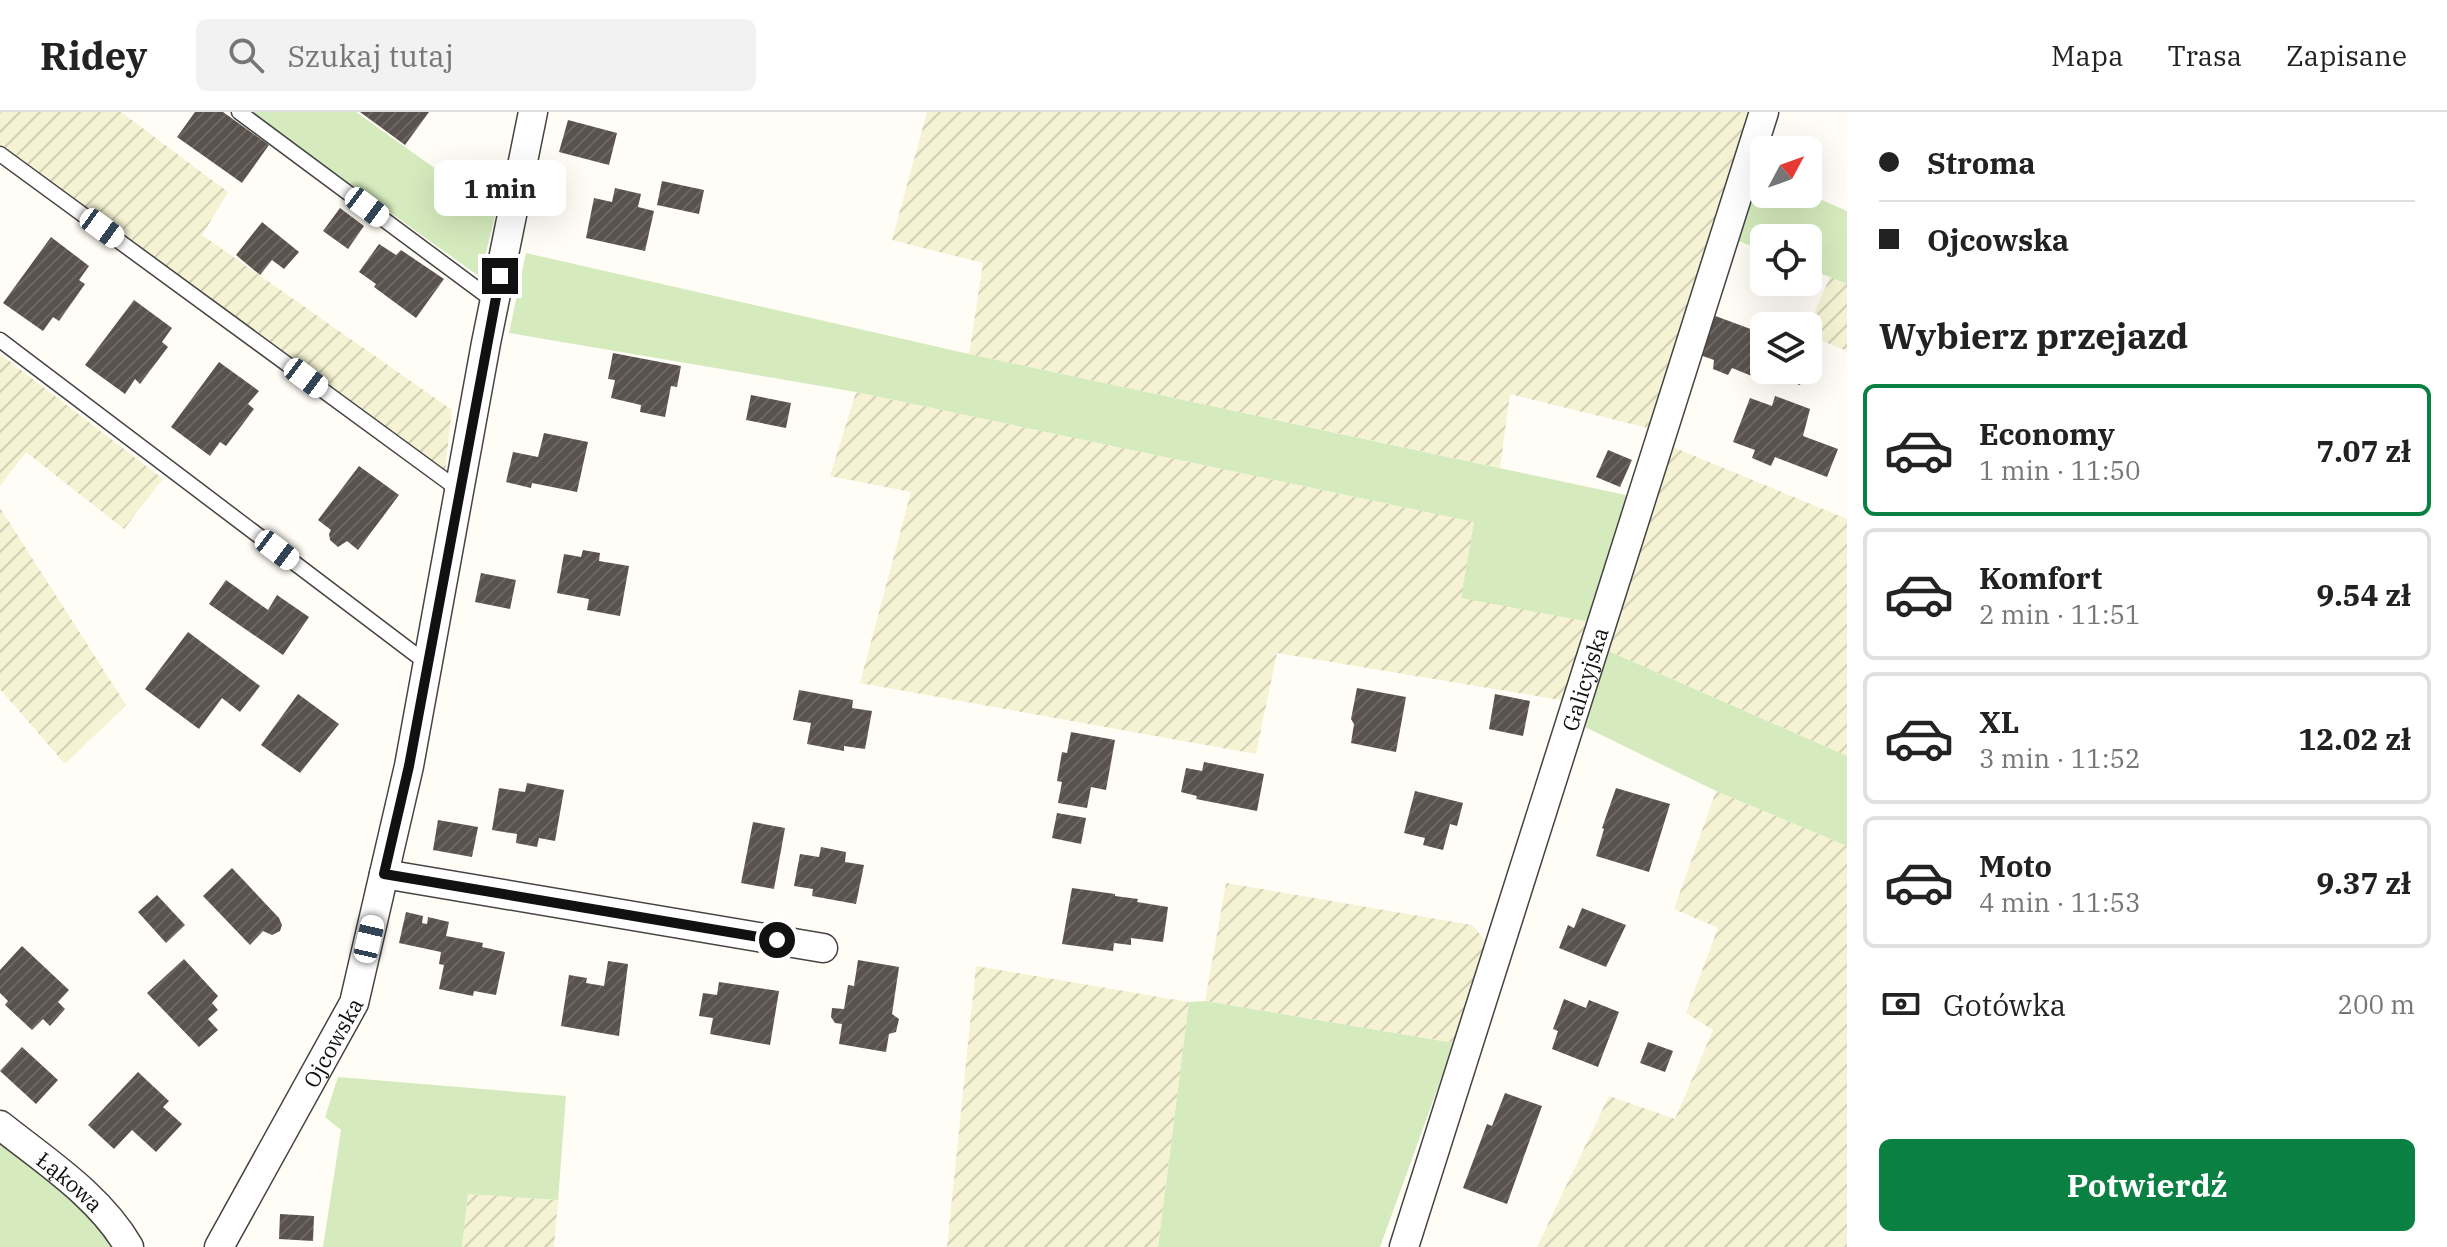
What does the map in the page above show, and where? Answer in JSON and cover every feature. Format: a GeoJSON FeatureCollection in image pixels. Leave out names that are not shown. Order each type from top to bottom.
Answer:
{"type":"FeatureCollection","features":[{"type":"Feature","properties":{"kind":"street","name":"Ojcowska"},"geometry":{"type":"LineString","coordinates":[[219,1247],[354,1003],[409,766],[533,112]]}},
{"type":"Feature","properties":{"kind":"street","name":"Galicyjska"},"geometry":{"type":"LineString","coordinates":[[1404,1247],[1517,899],[1667,409],[1764,112]]}},
{"type":"Feature","properties":{"kind":"street"},"geometry":{"type":"LineString","coordinates":[[384,874],[823,948]]}},
{"type":"Feature","properties":{"kind":"street","name":"Łąkowa"},"geometry":{"type":"LineString","coordinates":[[0,1125],[80,1190],[118,1228],[129,1247]]}},
{"type":"Feature","properties":{"kind":"lane"},"geometry":{"type":"LineString","coordinates":[[239,112],[495,302]]}},
{"type":"Feature","properties":{"kind":"lane"},"geometry":{"type":"LineString","coordinates":[[0,154],[459,490]]}},
{"type":"Feature","properties":{"kind":"lane"},"geometry":{"type":"LineString","coordinates":[[0,340],[428,664]]}},
{"type":"Feature","properties":{"kind":"shaded area"},"geometry":{"type":"Polygon","coordinates":[[[0,112],[121,112],[228,192],[202,235],[452,410],[445,470],[0,145],[0,112]]]}},
{"type":"Feature","properties":{"kind":"shaded area"},"geometry":{"type":"Polygon","coordinates":[[[927,112],[1751,112],[1652,429],[1510,394],[1500,468],[969,354],[983,263],[892,240],[927,112]]]}},
{"type":"Feature","properties":{"kind":"shaded area"},"geometry":{"type":"Polygon","coordinates":[[[1830,277],[1847,284],[1847,351],[1822,341],[1822,312],[1815,312],[1830,277]]]}},
{"type":"Feature","properties":{"kind":"shaded area"},"geometry":{"type":"Polygon","coordinates":[[[0,354],[163,479],[124,529],[26,452],[0,486],[0,354]]]}},
{"type":"Feature","properties":{"kind":"shaded area"},"geometry":{"type":"Polygon","coordinates":[[[856,392],[1474,522],[1590,622],[1566,701],[1277,653],[1256,754],[860,683],[911,492],[830,476],[856,392]]]}},
{"type":"Feature","properties":{"kind":"shaded area"},"geometry":{"type":"Polygon","coordinates":[[[1668,445],[1847,519],[1847,756],[1604,649],[1668,445]]]}},
{"type":"Feature","properties":{"kind":"shaded area"},"geometry":{"type":"Polygon","coordinates":[[[0,508],[126,705],[65,764],[0,689],[0,508]]]}},
{"type":"Feature","properties":{"kind":"shaded area"},"geometry":{"type":"Polygon","coordinates":[[[1716,791],[1847,846],[1847,1247],[1537,1247],[1609,1096],[1675,1119],[1713,1030],[1686,1013],[1718,928],[1674,909],[1716,791]]]}},
{"type":"Feature","properties":{"kind":"shaded area"},"geometry":{"type":"Polygon","coordinates":[[[1226,883],[1472,925],[1490,946],[1454,1043],[1205,1001],[1226,883]]]}},
{"type":"Feature","properties":{"kind":"shaded area"},"geometry":{"type":"Polygon","coordinates":[[[976,966],[1189,1002],[1158,1247],[947,1247],[976,966]]]}},
{"type":"Feature","properties":{"kind":"shaded area"},"geometry":{"type":"Polygon","coordinates":[[[468,1194],[558,1200],[554,1247],[462,1247],[468,1194]]]}},
{"type":"Feature","properties":{"kind":"green space"},"geometry":{"type":"Polygon","coordinates":[[[250,112],[356,112],[496,212],[480,277],[250,112]]]}},
{"type":"Feature","properties":{"kind":"green space"},"geometry":{"type":"Polygon","coordinates":[[[1750,188],[1750,208],[1822,208],[1822,200],[1847,211],[1847,284],[1822,274],[1822,224],[1750,224],[1750,245],[1729,237],[1750,188]]]}},
{"type":"Feature","properties":{"kind":"green space"},"geometry":{"type":"Polygon","coordinates":[[[526,253],[969,354],[1630,496],[1590,622],[1461,598],[1474,522],[856,392],[509,333],[526,253]]]}},
{"type":"Feature","properties":{"kind":"green space"},"geometry":{"type":"Polygon","coordinates":[[[1604,649],[1847,756],[1847,846],[1716,791],[1581,725],[1604,649]]]}},
{"type":"Feature","properties":{"kind":"green space"},"geometry":{"type":"Polygon","coordinates":[[[1205,1001],[1454,1043],[1380,1247],[1158,1247],[1189,1002],[1205,1001]]]}},
{"type":"Feature","properties":{"kind":"green space"},"geometry":{"type":"Polygon","coordinates":[[[338,1077],[566,1096],[558,1200],[468,1194],[462,1247],[323,1247],[341,1130],[325,1117],[338,1077]]]}},
{"type":"Feature","properties":{"kind":"green space"},"geometry":{"type":"Polygon","coordinates":[[[0,1137],[80,1200],[120,1247],[0,1247],[0,1137]]]}},
{"type":"Feature","properties":{"kind":"building"},"geometry":{"type":"Polygon","coordinates":[[[195,112],[223,112],[269,145],[242,183],[177,137],[195,112]]]}},
{"type":"Feature","properties":{"kind":"building"},"geometry":{"type":"Polygon","coordinates":[[[360,112],[429,112],[405,145],[360,112]]]}},
{"type":"Feature","properties":{"kind":"building"},"geometry":{"type":"Polygon","coordinates":[[[568,120],[617,133],[609,165],[559,152],[568,120]]]}},
{"type":"Feature","properties":{"kind":"building"},"geometry":{"type":"Polygon","coordinates":[[[662,181],[704,190],[699,214],[657,205],[662,181]]]}},
{"type":"Feature","properties":{"kind":"building"},"geometry":{"type":"Polygon","coordinates":[[[615,188],[641,194],[638,207],[654,211],[645,251],[586,238],[594,198],[612,202],[615,188]]]}},
{"type":"Feature","properties":{"kind":"building"},"geometry":{"type":"Polygon","coordinates":[[[340,208],[364,226],[348,249],[323,231],[340,208]]]}},
{"type":"Feature","properties":{"kind":"building"},"geometry":{"type":"Polygon","coordinates":[[[262,222],[299,252],[284,269],[272,260],[260,275],[236,255],[262,222]]]}},
{"type":"Feature","properties":{"kind":"building"},"geometry":{"type":"Polygon","coordinates":[[[51,237],[89,266],[79,280],[85,284],[59,321],[53,317],[43,331],[3,303],[51,237]]]}},
{"type":"Feature","properties":{"kind":"building"},"geometry":{"type":"Polygon","coordinates":[[[379,244],[396,255],[401,250],[444,279],[416,318],[359,272],[379,244]]]}},
{"type":"Feature","properties":{"kind":"building"},"geometry":{"type":"Polygon","coordinates":[[[134,300],[172,328],[162,342],[168,347],[140,384],[135,379],[125,394],[85,365],[134,300]]]}},
{"type":"Feature","properties":{"kind":"building"},"geometry":{"type":"Polygon","coordinates":[[[1710,314],[1750,329],[1750,375],[1732,368],[1728,375],[1713,369],[1714,360],[1697,354],[1710,314]]]}},
{"type":"Feature","properties":{"kind":"building"},"geometry":{"type":"Polygon","coordinates":[[[613,353],[681,366],[677,387],[671,386],[665,417],[640,412],[641,405],[611,398],[615,380],[608,379],[613,353]]]}},
{"type":"Feature","properties":{"kind":"building"},"geometry":{"type":"Polygon","coordinates":[[[219,362],[259,391],[248,404],[254,409],[239,429],[226,446],[220,442],[210,456],[171,427],[219,362]]]}},
{"type":"Feature","properties":{"kind":"building"},"geometry":{"type":"Polygon","coordinates":[[[751,395],[791,403],[786,428],[746,420],[751,395]]]}},
{"type":"Feature","properties":{"kind":"building"},"geometry":{"type":"Polygon","coordinates":[[[1775,396],[1810,409],[1803,436],[1838,449],[1827,477],[1775,457],[1771,466],[1752,458],[1755,450],[1733,442],[1750,398],[1772,406],[1775,396]]]}},
{"type":"Feature","properties":{"kind":"building"},"geometry":{"type":"Polygon","coordinates":[[[544,433],[588,442],[577,492],[532,483],[531,488],[506,482],[513,452],[538,457],[544,433]]]}},
{"type":"Feature","properties":{"kind":"building"},"geometry":{"type":"Polygon","coordinates":[[[1608,450],[1632,460],[1620,487],[1596,477],[1608,450]]]}},
{"type":"Feature","properties":{"kind":"building"},"geometry":{"type":"Polygon","coordinates":[[[359,466],[399,495],[358,550],[347,541],[338,547],[330,540],[331,530],[318,520],[359,466]]]}},
{"type":"Feature","properties":{"kind":"building"},"geometry":{"type":"Polygon","coordinates":[[[583,550],[600,553],[599,561],[629,566],[620,616],[587,610],[589,599],[557,593],[564,554],[581,557],[583,550]]]}},
{"type":"Feature","properties":{"kind":"building"},"geometry":{"type":"Polygon","coordinates":[[[481,573],[516,580],[510,609],[475,602],[481,573]]]}},
{"type":"Feature","properties":{"kind":"building"},"geometry":{"type":"Polygon","coordinates":[[[226,580],[268,610],[277,595],[309,617],[283,655],[209,604],[226,580]]]}},
{"type":"Feature","properties":{"kind":"building"},"geometry":{"type":"Polygon","coordinates":[[[188,632],[260,686],[240,712],[222,698],[199,729],[145,689],[188,632]]]}},
{"type":"Feature","properties":{"kind":"building"},"geometry":{"type":"Polygon","coordinates":[[[1357,688],[1406,697],[1396,752],[1351,743],[1354,724],[1351,719],[1357,688]]]}},
{"type":"Feature","properties":{"kind":"building"},"geometry":{"type":"Polygon","coordinates":[[[799,690],[853,700],[852,708],[872,711],[865,749],[844,746],[844,751],[807,744],[811,723],[793,720],[799,690]]]}},
{"type":"Feature","properties":{"kind":"building"},"geometry":{"type":"Polygon","coordinates":[[[298,694],[339,724],[300,773],[261,745],[298,694]]]}},
{"type":"Feature","properties":{"kind":"building"},"geometry":{"type":"Polygon","coordinates":[[[1495,694],[1530,701],[1523,736],[1489,729],[1495,694]]]}},
{"type":"Feature","properties":{"kind":"building"},"geometry":{"type":"Polygon","coordinates":[[[1071,732],[1115,740],[1106,790],[1091,787],[1087,808],[1058,803],[1062,782],[1057,781],[1062,752],[1067,753],[1071,732]]]}},
{"type":"Feature","properties":{"kind":"building"},"geometry":{"type":"Polygon","coordinates":[[[1204,762],[1264,774],[1257,811],[1196,799],[1197,796],[1181,792],[1186,768],[1202,771],[1204,762]]]}},
{"type":"Feature","properties":{"kind":"building"},"geometry":{"type":"Polygon","coordinates":[[[527,783],[564,790],[555,841],[539,838],[537,847],[516,843],[517,834],[492,830],[499,788],[525,792],[527,783]]]}},
{"type":"Feature","properties":{"kind":"building"},"geometry":{"type":"Polygon","coordinates":[[[1616,788],[1670,804],[1649,872],[1596,856],[1616,788]]]}},
{"type":"Feature","properties":{"kind":"building"},"geometry":{"type":"Polygon","coordinates":[[[1415,791],[1463,803],[1457,826],[1450,824],[1443,850],[1423,845],[1425,838],[1404,833],[1415,791]]]}},
{"type":"Feature","properties":{"kind":"building"},"geometry":{"type":"Polygon","coordinates":[[[1057,813],[1086,818],[1081,844],[1052,838],[1057,813]]]}},
{"type":"Feature","properties":{"kind":"building"},"geometry":{"type":"Polygon","coordinates":[[[438,820],[478,827],[472,857],[433,850],[438,820]]]}},
{"type":"Feature","properties":{"kind":"building"},"geometry":{"type":"Polygon","coordinates":[[[753,822],[785,828],[774,889],[741,883],[753,822]]]}},
{"type":"Feature","properties":{"kind":"building"},"geometry":{"type":"Polygon","coordinates":[[[821,847],[846,852],[845,862],[864,865],[856,904],[812,896],[813,889],[794,886],[800,854],[819,857],[821,847]]]}},
{"type":"Feature","properties":{"kind":"building"},"geometry":{"type":"Polygon","coordinates":[[[232,868],[279,918],[282,925],[280,931],[272,935],[263,931],[250,945],[203,896],[232,868]]]}},
{"type":"Feature","properties":{"kind":"building"},"geometry":{"type":"Polygon","coordinates":[[[1072,888],[1115,894],[1138,899],[1137,902],[1168,907],[1163,942],[1131,938],[1131,945],[1114,943],[1113,951],[1062,944],[1072,888]]]}},
{"type":"Feature","properties":{"kind":"building"},"geometry":{"type":"Polygon","coordinates":[[[157,895],[185,925],[166,943],[138,912],[157,895]]]}},
{"type":"Feature","properties":{"kind":"building"},"geometry":{"type":"Polygon","coordinates":[[[1582,908],[1626,925],[1606,967],[1559,948],[1568,925],[1574,928],[1582,908]]]}},
{"type":"Feature","properties":{"kind":"building"},"geometry":{"type":"Polygon","coordinates":[[[406,912],[423,916],[422,923],[427,924],[428,917],[449,922],[446,936],[483,943],[482,947],[505,952],[496,995],[474,991],[473,996],[439,989],[444,965],[439,964],[441,952],[399,943],[406,912]]]}},
{"type":"Feature","properties":{"kind":"building"},"geometry":{"type":"Polygon","coordinates":[[[22,946],[69,990],[58,1002],[65,1009],[50,1026],[43,1019],[32,1030],[5,1005],[8,1001],[0,993],[0,970],[22,946]]]}},
{"type":"Feature","properties":{"kind":"building"},"geometry":{"type":"Polygon","coordinates":[[[184,959],[218,996],[212,1003],[218,1010],[208,1019],[218,1030],[199,1047],[147,993],[184,959]]]}},
{"type":"Feature","properties":{"kind":"building"},"geometry":{"type":"Polygon","coordinates":[[[858,960],[899,967],[892,1014],[899,1019],[896,1032],[889,1034],[886,1052],[839,1044],[842,1024],[835,1023],[831,1017],[832,1008],[844,1009],[848,985],[854,986],[858,960]]]}},
{"type":"Feature","properties":{"kind":"building"},"geometry":{"type":"Polygon","coordinates":[[[608,961],[628,964],[619,1036],[561,1026],[569,975],[587,978],[586,983],[604,986],[608,961]]]}},
{"type":"Feature","properties":{"kind":"building"},"geometry":{"type":"Polygon","coordinates":[[[719,982],[779,991],[770,1045],[710,1034],[713,1018],[699,1016],[703,993],[717,995],[719,982]]]}},
{"type":"Feature","properties":{"kind":"building"},"geometry":{"type":"Polygon","coordinates":[[[1564,999],[1586,1008],[1589,1000],[1619,1012],[1598,1067],[1552,1049],[1558,1031],[1553,1029],[1564,999]]]}},
{"type":"Feature","properties":{"kind":"building"},"geometry":{"type":"Polygon","coordinates":[[[1648,1042],[1673,1051],[1665,1072],[1640,1063],[1648,1042]]]}},
{"type":"Feature","properties":{"kind":"building"},"geometry":{"type":"Polygon","coordinates":[[[22,1047],[58,1080],[36,1104],[0,1071],[22,1047]]]}},
{"type":"Feature","properties":{"kind":"building"},"geometry":{"type":"Polygon","coordinates":[[[138,1072],[169,1101],[163,1107],[182,1124],[156,1152],[132,1130],[114,1149],[88,1125],[138,1072]]]}},
{"type":"Feature","properties":{"kind":"building"},"geometry":{"type":"Polygon","coordinates":[[[1505,1093],[1542,1106],[1507,1204],[1463,1188],[1487,1124],[1492,1126],[1505,1093]]]}},
{"type":"Feature","properties":{"kind":"building"},"geometry":{"type":"Polygon","coordinates":[[[280,1214],[314,1216],[313,1241],[279,1239],[280,1214]]]}},
{"type":"Feature","properties":{"kind":"route"},"geometry":{"type":"LineString","coordinates":[[500,276],[409,766],[384,874],[777,940]]}}]}
